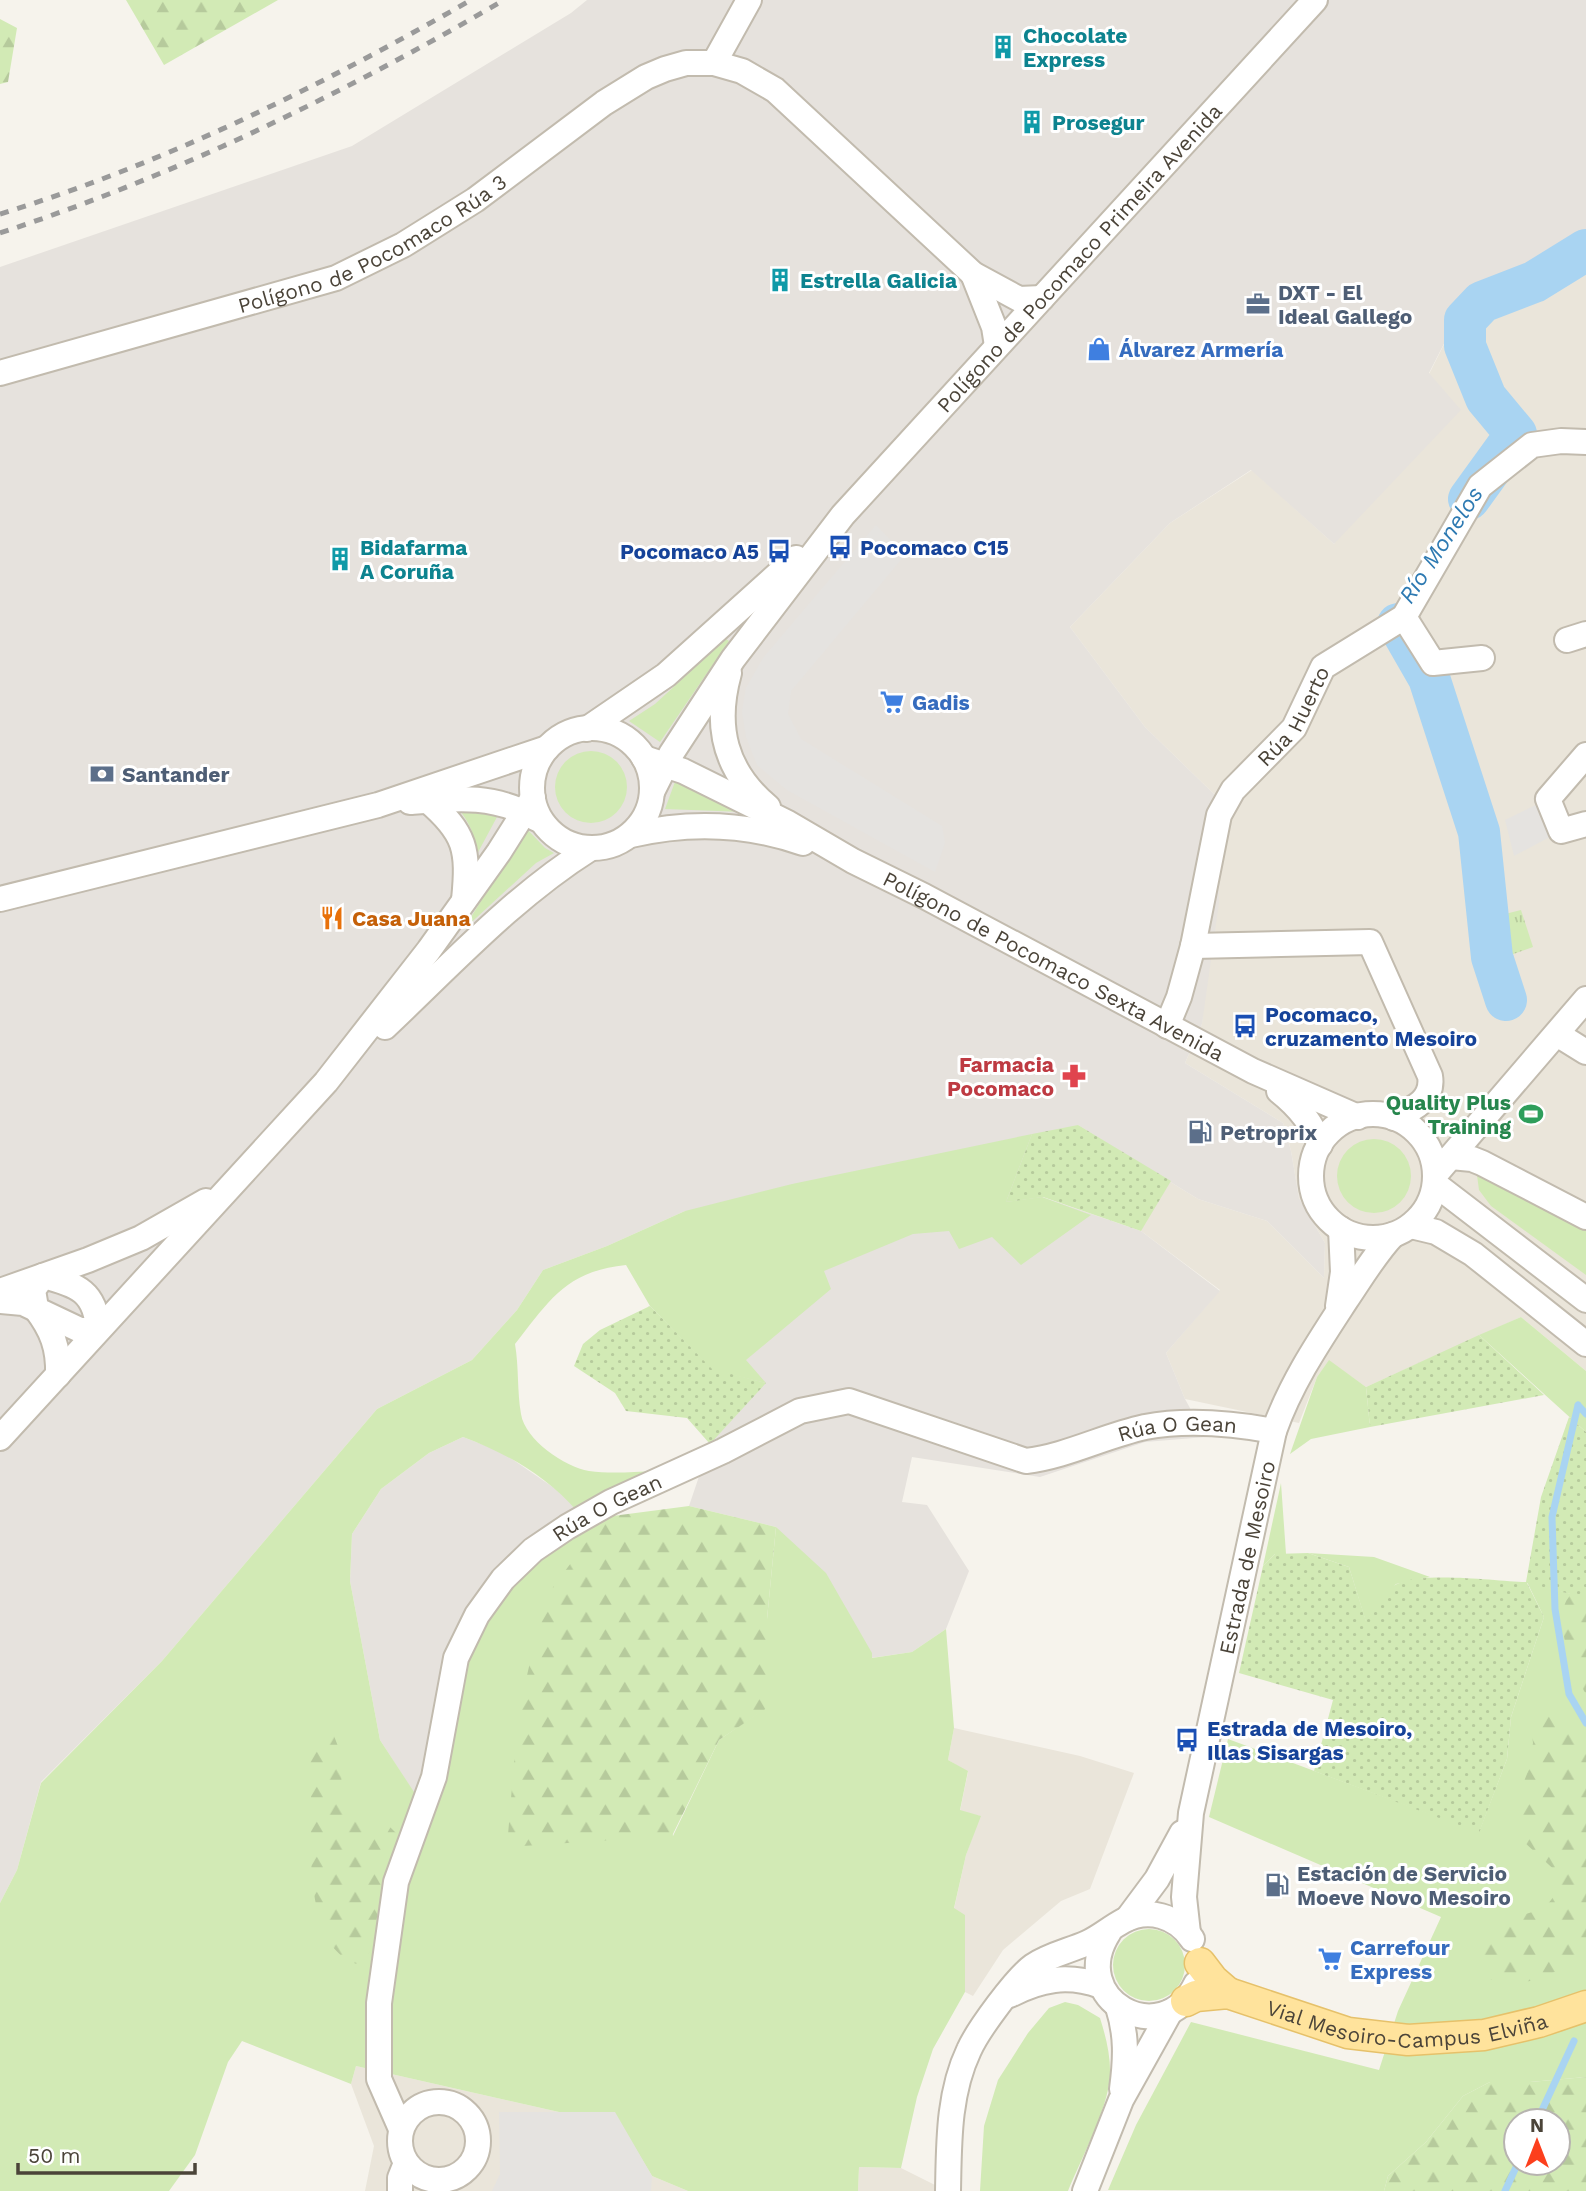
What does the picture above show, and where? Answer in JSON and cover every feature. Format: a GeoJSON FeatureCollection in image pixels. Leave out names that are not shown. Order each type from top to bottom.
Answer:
{"type":"FeatureCollection","features":[{"type":"Feature","properties":{"kind":"main road","name":"Vial Mesoiro-Campus Elviña"},"geometry":{"type":"LineString","coordinates":[[1200,1963],[1228,1993],[1348,2033],[1408,2040],[1484,2035],[1539,2022],[1586,2006]]}},
{"type":"Feature","properties":{"kind":"main road","name":"Vial Mesoiro-Campus Elviña"},"geometry":{"type":"LineString","coordinates":[[1178,2006],[1196,1996],[1228,1993]]}},
{"type":"Feature","properties":{"kind":"street"},"geometry":{"type":"LineString","coordinates":[[749,0],[714,63],[742,71],[775,90],[973,274],[1019,299],[1042,298]]}},
{"type":"Feature","properties":{"kind":"street","name":"Polígono de Pocomaco Primeira Avenida"},"geometry":{"type":"LineString","coordinates":[[655,761],[843,515],[1315,0]]}},
{"type":"Feature","properties":{"kind":"street","name":"Polígono de Pocomaco Rúa 3"},"geometry":{"type":"LineString","coordinates":[[0,373],[336,278],[403,245],[475,200],[604,103],[646,77],[686,63],[714,63]]}},
{"type":"Feature","properties":{"kind":"street"},"geometry":{"type":"LineString","coordinates":[[973,274],[994,327],[997,346]]}},
{"type":"Feature","properties":{"kind":"street","name":"Rúa Huerto"},"geometry":{"type":"LineString","coordinates":[[1167,1026],[1179,997],[1193,946],[1219,815],[1233,790],[1294,728],[1323,667],[1404,617],[1480,486],[1532,445],[1561,441],[1586,442]]}},
{"type":"Feature","properties":{"kind":"street","name":"Polígono de Pocomaco Primeira Avenida"},"geometry":{"type":"LineString","coordinates":[[587,729],[666,674],[843,515]]}},
{"type":"Feature","properties":{"kind":"street"},"geometry":{"type":"LineString","coordinates":[[1404,617],[1433,663],[1482,658]]}},
{"type":"Feature","properties":{"kind":"street"},"geometry":{"type":"LineString","coordinates":[[733,659],[721,715],[724,740],[734,767],[750,790],[788,823]]}},
{"type":"Feature","properties":{"kind":"street"},"geometry":{"type":"LineString","coordinates":[[326,1082],[533,811],[535,771],[548,748],[559,738],[572,732],[587,729],[613,732],[655,761],[651,773],[653,790],[650,807],[642,822],[631,835],[605,847],[591,848],[564,841],[533,811],[499,802],[452,799],[378,805]]}},
{"type":"Feature","properties":{"kind":"street"},"geometry":{"type":"LineString","coordinates":[[0,899],[378,805],[548,748]]}},
{"type":"Feature","properties":{"kind":"street"},"geometry":{"type":"LineString","coordinates":[[1586,755],[1548,799],[1561,831],[1586,824]]}},
{"type":"Feature","properties":{"kind":"street","name":"Polígono de Pocomaco Sexta Avenida"},"geometry":{"type":"LineString","coordinates":[[655,761],[683,771],[788,823],[853,861],[935,901],[1253,1071],[1358,1117]]}},
{"type":"Feature","properties":{"kind":"street"},"geometry":{"type":"LineString","coordinates":[[426,800],[455,827],[463,842],[466,878],[464,903]]}},
{"type":"Feature","properties":{"kind":"street","name":"Polígono de Pocomaco Sexta Avenida"},"geometry":{"type":"LineString","coordinates":[[631,835],[676,826],[703,824],[740,827],[783,837],[853,861]]}},
{"type":"Feature","properties":{"kind":"street"},"geometry":{"type":"LineString","coordinates":[[0,1438],[326,1082],[495,921],[561,867],[591,848]]}},
{"type":"Feature","properties":{"kind":"street"},"geometry":{"type":"LineString","coordinates":[[1193,946],[1370,942],[1430,1076],[1432,1086],[1429,1095],[1410,1110],[1394,1118]]}},
{"type":"Feature","properties":{"kind":"street","name":"Estrada de Mesoiro"},"geometry":{"type":"LineString","coordinates":[[1188,1933],[1184,1897],[1191,1813],[1274,1432],[1286,1398],[1379,1251],[1427,1207],[1440,1172],[1480,1121],[1586,999]]}},
{"type":"Feature","properties":{"kind":"street"},"geometry":{"type":"LineString","coordinates":[[1557,1034],[1586,1052]]}},
{"type":"Feature","properties":{"kind":"street","name":"Polígono de Pocomaco Sexta Avenida"},"geometry":{"type":"LineString","coordinates":[[1253,1071],[1291,1100],[1309,1121],[1320,1145]]}},
{"type":"Feature","properties":{"kind":"street"},"geometry":{"type":"LineString","coordinates":[[1586,1300],[1440,1172],[1422,1138],[1404,1123],[1376,1115],[1358,1117],[1336,1127],[1320,1145],[1311,1175],[1313,1191],[1328,1219],[1341,1229],[1366,1238],[1402,1230],[1436,1232],[1473,1254],[1586,1343]]}},
{"type":"Feature","properties":{"kind":"street","name":"Estrada de Mesoiro"},"geometry":{"type":"LineString","coordinates":[[1422,1138],[1456,1134],[1480,1121]]}},
{"type":"Feature","properties":{"kind":"street"},"geometry":{"type":"LineString","coordinates":[[1440,1172],[1472,1159],[1586,1217]]}},
{"type":"Feature","properties":{"kind":"street"},"geometry":{"type":"LineString","coordinates":[[0,1291],[141,1238],[228,1188]]}},
{"type":"Feature","properties":{"kind":"street","name":"Estrada de Mesoiro"},"geometry":{"type":"LineString","coordinates":[[1335,1317],[1343,1272],[1341,1229]]}},
{"type":"Feature","properties":{"kind":"street"},"geometry":{"type":"LineString","coordinates":[[43,1276],[33,1290],[36,1308],[49,1326],[59,1354],[58,1375]]}},
{"type":"Feature","properties":{"kind":"street"},"geometry":{"type":"LineString","coordinates":[[43,1276],[83,1291],[97,1311],[98,1331]]}},
{"type":"Feature","properties":{"kind":"street"},"geometry":{"type":"LineString","coordinates":[[0,1301],[23,1303],[80,1330],[98,1331]]}},
{"type":"Feature","properties":{"kind":"street","name":"Rúa O Gean"},"geometry":{"type":"LineString","coordinates":[[401,2129],[379,2079],[379,2003],[396,1882],[434,1777],[456,1658],[477,1615],[503,1579],[533,1550],[566,1527],[611,1502],[723,1451],[800,1410],[849,1402],[1004,1456],[1026,1461],[1049,1459],[1144,1427],[1200,1421],[1274,1432]]}},
{"type":"Feature","properties":{"kind":"street","name":"Estrada de Mesoiro"},"geometry":{"type":"LineString","coordinates":[[1119,1925],[1147,1896],[1169,1860],[1191,1813]]}},
{"type":"Feature","properties":{"kind":"street"},"geometry":{"type":"LineString","coordinates":[[948,2191],[951,2119],[960,2073],[976,2038],[1018,1980],[1032,1966],[1119,1925],[1153,1914],[1166,1917],[1188,1933],[1198,1952],[1200,1963],[1196,1983],[1178,2006],[1121,2100],[1085,2191]]}},
{"type":"Feature","properties":{"kind":"street"},"geometry":{"type":"LineString","coordinates":[[1119,1925],[1098,1952],[1098,1975],[1101,1986],[1118,2007],[1124,2025],[1127,2050],[1121,2100]]}},
{"type":"Feature","properties":{"kind":"street"},"geometry":{"type":"LineString","coordinates":[[1006,1997],[1053,1979],[1083,1979],[1101,1986]]}},
{"type":"Feature","properties":{"kind":"street"},"geometry":{"type":"LineString","coordinates":[[1118,2007],[1143,2017],[1157,2016],[1178,2006]]}},
{"type":"Feature","properties":{"kind":"street"},"geometry":{"type":"LineString","coordinates":[[431,2191],[467,2169],[476,2154],[478,2137],[472,2120],[459,2108],[443,2102],[425,2104],[410,2114],[401,2129],[400,2146],[405,2163],[418,2175],[426,2178],[452,2178]]}},
{"type":"Feature","properties":{"kind":"street"},"geometry":{"type":"LineString","coordinates":[[400,2191],[400,2178],[405,2163]]}},
{"type":"Feature","properties":{"kind":"shaded area"},"geometry":{"type":"Polygon","coordinates":[[[587,0],[1586,0],[1586,232],[1535,289],[1472,289],[1429,373],[1461,410],[1334,544],[1251,470],[1170,523],[1070,627],[1145,727],[1216,796],[1219,903],[1202,1024],[1185,1063],[1283,1123],[1299,1198],[1325,1243],[1324,1278],[1267,1221],[1198,1199],[1078,1125],[1042,1197],[1141,1231],[1220,1291],[1166,1353],[1185,1399],[1206,1437],[1145,1442],[1040,1477],[912,1457],[902,1502],[927,1505],[969,1571],[946,1629],[912,1652],[871,1658],[776,1527],[689,1506],[710,1444],[746,1360],[685,1211],[607,1246],[543,1270],[517,1310],[472,1360],[377,1409],[162,1661],[41,1782],[17,1870],[0,1903],[0,267],[352,146],[571,13],[587,0]]]}},
{"type":"Feature","properties":{"kind":"shaded area"},"geometry":{"type":"Polygon","coordinates":[[[1586,232],[1586,1371],[1521,1317],[1366,1387],[1329,1361],[1317,1377],[1299,1423],[1185,1399],[1166,1353],[1220,1290],[1141,1231],[1078,1125],[1198,1199],[1267,1221],[1324,1278],[1325,1243],[1299,1198],[1283,1123],[1185,1063],[1202,1024],[1216,796],[1145,727],[1070,627],[1170,523],[1252,470],[1334,544],[1429,374],[1472,289],[1535,289],[1586,232]]]}},
{"type":"Feature","properties":{"kind":"shaded area"},"geometry":{"type":"Polygon","coordinates":[[[876,525],[905,555],[791,691],[788,714],[801,739],[942,826],[945,843],[935,872],[787,790],[757,765],[746,737],[742,711],[746,688],[763,658],[876,525]]]}},
{"type":"Feature","properties":{"kind":"shaded area"},"geometry":{"type":"Polygon","coordinates":[[[1548,799],[1561,831],[1514,856],[1505,820],[1548,799]]]}},
{"type":"Feature","properties":{"kind":"shaded area"},"geometry":{"type":"Polygon","coordinates":[[[463,1437],[502,1452],[560,1492],[578,1511],[447,1659],[416,1796],[380,1740],[350,1581],[352,1534],[381,1489],[429,1453],[463,1437]]]}},
{"type":"Feature","properties":{"kind":"shaded area"},"geometry":{"type":"Polygon","coordinates":[[[954,1728],[1080,1756],[1134,1773],[1090,1889],[1061,1901],[1003,1950],[973,1996],[965,1992],[965,1916],[954,1909],[966,1855],[980,1816],[960,1811],[968,1772],[948,1760],[954,1728]]]}},
{"type":"Feature","properties":{"kind":"shaded area"},"geometry":{"type":"Polygon","coordinates":[[[356,2066],[559,2112],[615,2112],[652,2176],[688,2191],[365,2191],[374,2146],[351,2084],[356,2066]]]}},
{"type":"Feature","properties":{"kind":"shaded area"},"geometry":{"type":"Polygon","coordinates":[[[499,2112],[615,2112],[652,2176],[651,2191],[492,2191],[500,2174],[499,2112]]]}},
{"type":"Feature","properties":{"kind":"shaded area"},"geometry":{"type":"Polygon","coordinates":[[[859,2167],[901,2168],[947,2191],[858,2191],[859,2167]]]}},
{"type":"Feature","properties":{"kind":"green space"},"geometry":{"type":"Polygon","coordinates":[[[126,0],[278,0],[164,65],[126,0]]]}},
{"type":"Feature","properties":{"kind":"green space"},"geometry":{"type":"Polygon","coordinates":[[[0,19],[17,28],[8,82],[0,84],[0,19]]]}},
{"type":"Feature","properties":{"kind":"green space"},"geometry":{"type":"Polygon","coordinates":[[[726,639],[729,641],[660,742],[629,721],[655,704],[726,639]]]}},
{"type":"Feature","properties":{"kind":"green space"},"geometry":{"type":"Polygon","coordinates":[[[598,751],[617,761],[625,773],[625,801],[617,813],[605,821],[584,823],[565,813],[557,801],[555,780],[565,761],[577,753],[598,751]]]}},
{"type":"Feature","properties":{"kind":"green space"},"geometry":{"type":"Polygon","coordinates":[[[676,779],[744,812],[665,809],[676,779]]]}},
{"type":"Feature","properties":{"kind":"green space"},"geometry":{"type":"Polygon","coordinates":[[[461,812],[497,817],[476,856],[472,833],[461,812]]]}},
{"type":"Feature","properties":{"kind":"green space"},"geometry":{"type":"Polygon","coordinates":[[[526,828],[545,848],[554,853],[536,863],[463,930],[526,828]]]}},
{"type":"Feature","properties":{"kind":"green space"},"geometry":{"type":"Polygon","coordinates":[[[1521,910],[1533,947],[1508,956],[1497,916],[1521,910]]]}},
{"type":"Feature","properties":{"kind":"green space"},"geometry":{"type":"Polygon","coordinates":[[[1078,1125],[1171,1181],[1141,1231],[1043,1197],[1006,1202],[1032,1134],[1078,1125]]]}},
{"type":"Feature","properties":{"kind":"green space"},"geometry":{"type":"Polygon","coordinates":[[[1032,1134],[1006,1202],[1042,1197],[1091,1215],[1021,1265],[992,1237],[959,1249],[949,1231],[913,1234],[824,1271],[831,1289],[746,1360],[766,1383],[712,1370],[650,1306],[626,1265],[605,1268],[573,1281],[561,1291],[538,1314],[515,1344],[520,1405],[524,1424],[530,1433],[548,1451],[569,1464],[597,1472],[654,1471],[605,1517],[673,1836],[719,1740],[767,1707],[767,1619],[776,1527],[826,1573],[872,1653],[872,1658],[912,1652],[946,1629],[954,1728],[948,1760],[968,1771],[960,1810],[981,1816],[966,1855],[954,1908],[965,1915],[965,1992],[933,2049],[917,2097],[901,2168],[859,2167],[858,2191],[688,2191],[652,2176],[614,2112],[559,2112],[356,2066],[351,2084],[242,2041],[228,2062],[195,2155],[169,2191],[0,2191],[0,1903],[17,1870],[41,1783],[162,1661],[377,1409],[472,1360],[517,1310],[543,1270],[607,1246],[685,1211],[792,1184],[1032,1134]],[[463,1437],[429,1453],[381,1489],[352,1534],[350,1581],[380,1740],[416,1795],[447,1659],[577,1511],[539,1476],[463,1437]]]}},
{"type":"Feature","properties":{"kind":"green space"},"geometry":{"type":"Polygon","coordinates":[[[1374,1139],[1395,1145],[1405,1155],[1411,1176],[1405,1197],[1395,1207],[1374,1213],[1353,1207],[1343,1197],[1337,1176],[1343,1155],[1353,1145],[1374,1139]]]}},
{"type":"Feature","properties":{"kind":"green space"},"geometry":{"type":"Polygon","coordinates":[[[1477,1175],[1586,1231],[1586,1275],[1491,1206],[1479,1190],[1477,1175]]]}},
{"type":"Feature","properties":{"kind":"green space"},"geometry":{"type":"Polygon","coordinates":[[[650,1306],[712,1369],[766,1383],[710,1444],[687,1418],[626,1411],[615,1393],[574,1366],[583,1344],[600,1330],[650,1306]]]}},
{"type":"Feature","properties":{"kind":"green space"},"geometry":{"type":"Polygon","coordinates":[[[1521,1317],[1586,1371],[1586,1432],[1479,1335],[1521,1317]]]}},
{"type":"Feature","properties":{"kind":"green space"},"geometry":{"type":"Polygon","coordinates":[[[1479,1335],[1544,1395],[1370,1427],[1366,1387],[1479,1335]]]}},
{"type":"Feature","properties":{"kind":"green space"},"geometry":{"type":"Polygon","coordinates":[[[1329,1360],[1366,1387],[1370,1427],[1311,1439],[1290,1454],[1317,1377],[1329,1360]]]}},
{"type":"Feature","properties":{"kind":"green space"},"geometry":{"type":"Polygon","coordinates":[[[1569,1417],[1586,1432],[1586,1598],[1527,1583],[1544,1617],[1511,1717],[1507,1759],[1479,1833],[1314,1771],[1333,1700],[1239,1673],[1263,1566],[1275,1554],[1308,1553],[1349,1567],[1366,1621],[1392,1587],[1409,1580],[1441,1577],[1526,1582],[1541,1497],[1569,1417]]]}},
{"type":"Feature","properties":{"kind":"green space"},"geometry":{"type":"Polygon","coordinates":[[[1281,1483],[1286,1554],[1275,1554],[1263,1566],[1281,1483]]]}},
{"type":"Feature","properties":{"kind":"green space"},"geometry":{"type":"Polygon","coordinates":[[[689,1506],[776,1527],[767,1619],[767,1708],[719,1740],[672,1836],[507,1847],[518,1714],[545,1598],[605,1517],[689,1506]]]}},
{"type":"Feature","properties":{"kind":"green space"},"geometry":{"type":"Polygon","coordinates":[[[1308,1553],[1374,1557],[1430,1577],[1396,1584],[1366,1622],[1349,1567],[1308,1553]]]}},
{"type":"Feature","properties":{"kind":"green space"},"geometry":{"type":"Polygon","coordinates":[[[1527,1582],[1586,1598],[1586,2077],[1490,2082],[1463,2096],[1426,2142],[1388,2176],[1384,2191],[1108,2190],[1136,2125],[1191,2022],[1379,2070],[1398,2011],[1441,1917],[1209,1817],[1228,1739],[1479,1832],[1507,1759],[1511,1717],[1544,1617],[1527,1582]]]}},
{"type":"Feature","properties":{"kind":"green space"},"geometry":{"type":"Polygon","coordinates":[[[1581,1585],[1586,1585],[1586,1694],[1572,1664],[1563,1629],[1565,1604],[1581,1585]]]}},
{"type":"Feature","properties":{"kind":"green space"},"geometry":{"type":"Polygon","coordinates":[[[1547,1704],[1564,1715],[1586,1755],[1586,1948],[1564,1968],[1536,1980],[1506,1985],[1484,1977],[1476,1958],[1479,1937],[1500,1922],[1533,1912],[1548,1904],[1557,1888],[1560,1875],[1523,1841],[1512,1813],[1528,1771],[1533,1743],[1531,1725],[1547,1704]]]}},
{"type":"Feature","properties":{"kind":"green space"},"geometry":{"type":"Polygon","coordinates":[[[317,1730],[334,1736],[341,1754],[342,1799],[347,1812],[385,1822],[396,1833],[369,1953],[357,1964],[340,1954],[327,1937],[314,1890],[311,1864],[311,1793],[305,1762],[308,1737],[317,1730]]]}},
{"type":"Feature","properties":{"kind":"green space"},"geometry":{"type":"Polygon","coordinates":[[[1149,1929],[1163,1932],[1175,1939],[1182,1951],[1185,1965],[1182,1979],[1175,1991],[1163,1998],[1149,2001],[1135,1998],[1123,1991],[1116,1979],[1113,1965],[1116,1951],[1123,1939],[1135,1932],[1149,1929]]]}},
{"type":"Feature","properties":{"kind":"green space"},"geometry":{"type":"Polygon","coordinates":[[[1065,2002],[1078,2005],[1100,2018],[1108,2047],[1110,2070],[1104,2105],[1068,2191],[980,2191],[984,2126],[998,2080],[1028,2033],[1049,2008],[1065,2002]]]}},
{"type":"Feature","properties":{"kind":"green space"},"geometry":{"type":"Polygon","coordinates":[[[1586,2077],[1586,2191],[1384,2191],[1388,2176],[1426,2142],[1463,2096],[1490,2082],[1586,2077]]]}},
{"type":"Feature","properties":{"kind":"waterway","name":"Río Monelos"},"geometry":{"type":"LineString","coordinates":[[1469,499],[1516,434],[1486,398],[1465,346],[1465,320],[1482,302],[1534,282],[1586,250]]}},
{"type":"Feature","properties":{"kind":"waterway","name":"Río Monelos"},"geometry":{"type":"LineString","coordinates":[[1398,624],[1429,678],[1479,832],[1492,957],[1506,1000]]}},
{"type":"Feature","properties":{"kind":"waterway","name":"Río Monelos"},"geometry":{"type":"LineString","coordinates":[[1578,1405],[1552,1517],[1555,1609],[1569,1694],[1586,1723]]}},
{"type":"Feature","properties":{"kind":"waterway"},"geometry":{"type":"LineString","coordinates":[[1578,1405],[1586,1414]]}},
{"type":"Feature","properties":{"kind":"waterway","name":"Río Monelos"},"geometry":{"type":"LineString","coordinates":[[1543,2107],[1574,2041]]}},
{"type":"Feature","properties":{"kind":"waterway","name":"Río Monelos"},"geometry":{"type":"LineString","coordinates":[[1505,2191],[1512,2177]]}},
{"type":"Feature","properties":{"kind":"railway"},"geometry":{"type":"LineString","coordinates":[[0,214],[123,171],[242,120],[357,63],[471,0]]}},
{"type":"Feature","properties":{"kind":"railway"},"geometry":{"type":"LineString","coordinates":[[0,233],[131,185],[258,130],[382,68],[504,0]]}},
{"type":"Feature","properties":{"kind":"place","name":"Chocolate Express"},"geometry":{"type":"Point","coordinates":[1003,47]}},
{"type":"Feature","properties":{"kind":"place","name":"Prosegur"},"geometry":{"type":"Point","coordinates":[1032,122]}},
{"type":"Feature","properties":{"kind":"place","name":"Estrella Galicia"},"geometry":{"type":"Point","coordinates":[780,280]}},
{"type":"Feature","properties":{"kind":"place","name":"DXT - El Ideal Gallego"},"geometry":{"type":"Point","coordinates":[1258,304]}},
{"type":"Feature","properties":{"kind":"place","name":"Álvarez Armería"},"geometry":{"type":"Point","coordinates":[1099,349]}},
{"type":"Feature","properties":{"kind":"place","name":"Pocomaco C15"},"geometry":{"type":"Point","coordinates":[840,547]}},
{"type":"Feature","properties":{"kind":"place","name":"Pocomaco A5"},"geometry":{"type":"Point","coordinates":[779,551]}},
{"type":"Feature","properties":{"kind":"place","name":"Bidafarma A Coruña"},"geometry":{"type":"Point","coordinates":[340,559]}},
{"type":"Feature","properties":{"kind":"place","name":"Gadis"},"geometry":{"type":"Point","coordinates":[892,702]}},
{"type":"Feature","properties":{"kind":"place","name":"Santander"},"geometry":{"type":"Point","coordinates":[102,774]}},
{"type":"Feature","properties":{"kind":"place","name":"Casa Juana"},"geometry":{"type":"Point","coordinates":[332,918]}},
{"type":"Feature","properties":{"kind":"place","name":"Pocomaco, cruzamento Mesoiro"},"geometry":{"type":"Point","coordinates":[1245,1026]}},
{"type":"Feature","properties":{"kind":"place","name":"Farmacia Pocomaco"},"geometry":{"type":"Point","coordinates":[1074,1076]}},
{"type":"Feature","properties":{"kind":"place","name":"Quality Plus Training"},"geometry":{"type":"Point","coordinates":[1531,1114]}},
{"type":"Feature","properties":{"kind":"place","name":"Petroprix"},"geometry":{"type":"Point","coordinates":[1200,1132]}},
{"type":"Feature","properties":{"kind":"place","name":"Estrada de Mesoiro, Illas Sisargas"},"geometry":{"type":"Point","coordinates":[1187,1740]}},
{"type":"Feature","properties":{"kind":"place","name":"Estación de Servicio Moeve Novo Mesoiro"},"geometry":{"type":"Point","coordinates":[1277,1885]}},
{"type":"Feature","properties":{"kind":"place","name":"Carrefour Express"},"geometry":{"type":"Point","coordinates":[1330,1959]}}]}
